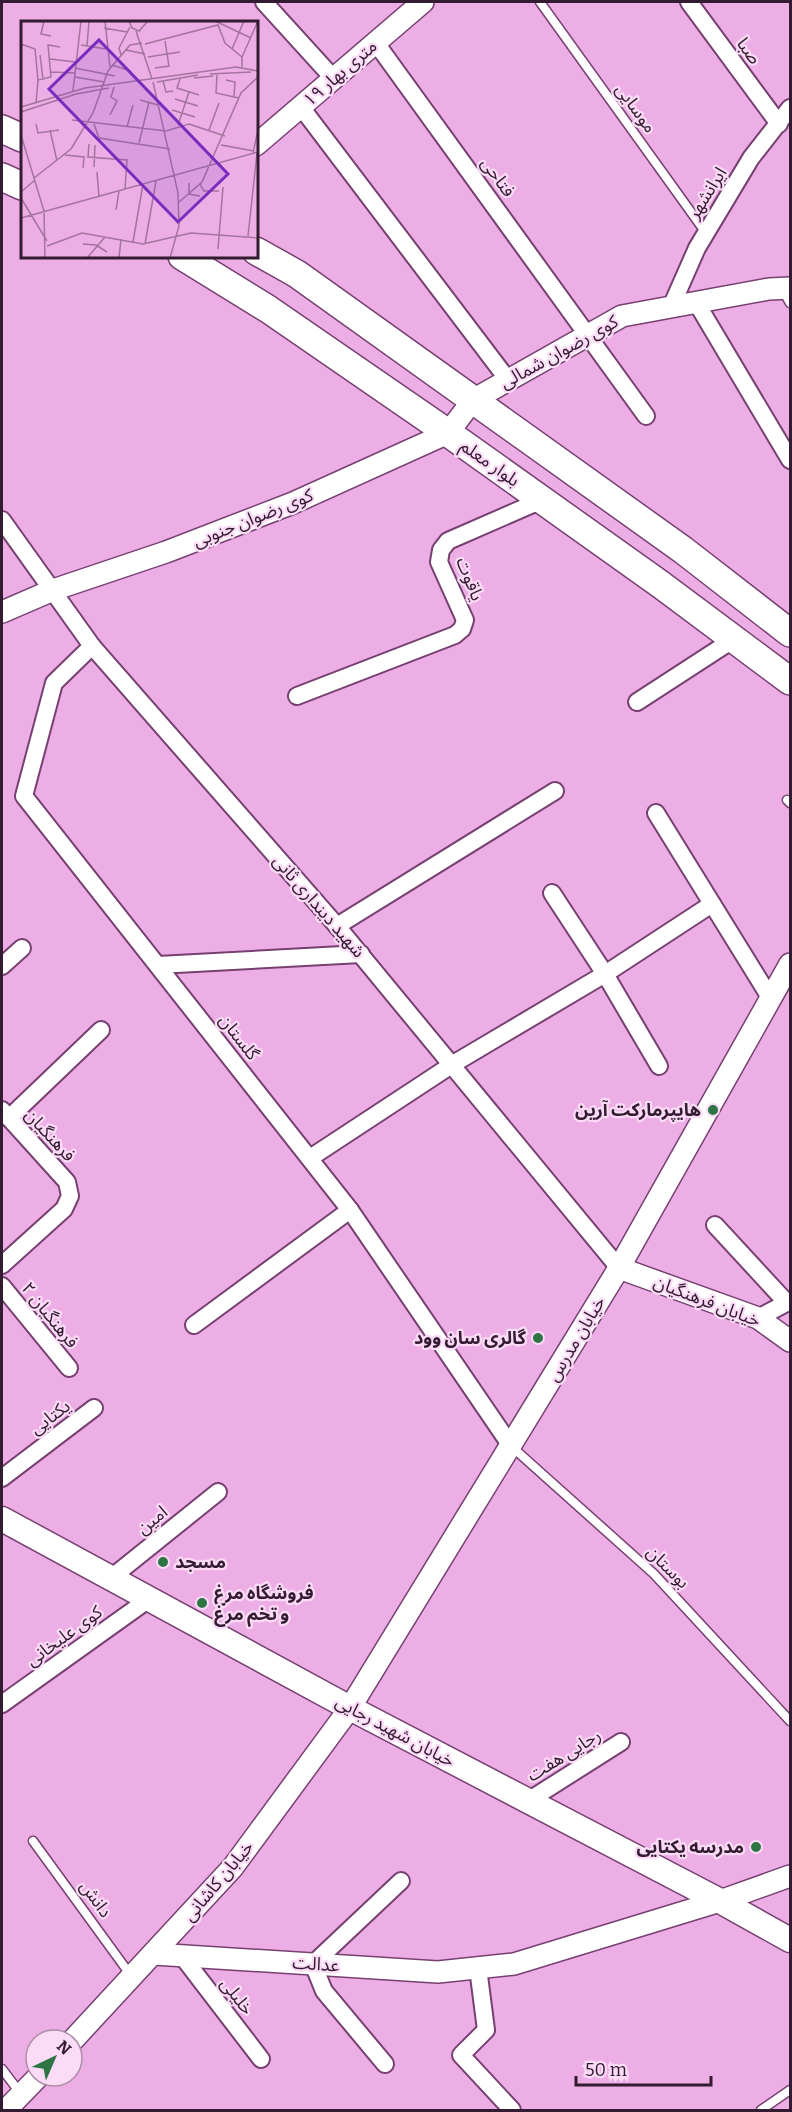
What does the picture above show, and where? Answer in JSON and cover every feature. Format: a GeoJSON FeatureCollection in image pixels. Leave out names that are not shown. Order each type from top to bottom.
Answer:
{"type":"FeatureCollection","features":[{"type":"Feature","properties":{"kind":"main road"},"geometry":{"type":"LineString","coordinates":[[2,129],[21,138]]}},
{"type":"Feature","properties":{"kind":"main road"},"geometry":{"type":"LineString","coordinates":[[2,177],[21,186]]}},
{"type":"Feature","properties":{"kind":"main road"},"geometry":{"type":"LineString","coordinates":[[258,252],[297,274],[683,550],[790,633]]}},
{"type":"Feature","properties":{"kind":"main road","name":"بلوار معلم"},"geometry":{"type":"LineString","coordinates":[[185,258],[268,309],[448,433],[790,681]]}},
{"type":"Feature","properties":{"kind":"main road","name":"خیابان شهید رجایی"},"geometry":{"type":"LineString","coordinates":[[5,1524],[111,1578],[351,1708],[790,1940]]}},
{"type":"Feature","properties":{"kind":"street"},"geometry":{"type":"LineString","coordinates":[[264,2],[334,78]]}},
{"type":"Feature","properties":{"kind":"street","name":"۱۹ متری بهار"},"geometry":{"type":"LineString","coordinates":[[258,143],[423,2]]}},
{"type":"Feature","properties":{"kind":"street","name":"صبا"},"geometry":{"type":"LineString","coordinates":[[689,2],[778,124]]}},
{"type":"Feature","properties":{"kind":"street","name":"فتاحی"},"geometry":{"type":"LineString","coordinates":[[376,43],[646,416]]}},
{"type":"Feature","properties":{"kind":"street"},"geometry":{"type":"LineString","coordinates":[[301,107],[508,380]]}},
{"type":"Feature","properties":{"kind":"street","name":"ایرانشهر"},"geometry":{"type":"LineString","coordinates":[[671,307],[697,248],[751,158],[790,108]]}},
{"type":"Feature","properties":{"kind":"street","name":"کوی رضوان شمالی"},"geometry":{"type":"LineString","coordinates":[[473,400],[622,316],[769,289],[788,293]]}},
{"type":"Feature","properties":{"kind":"street"},"geometry":{"type":"LineString","coordinates":[[696,302],[790,460]]}},
{"type":"Feature","properties":{"kind":"street"},"geometry":{"type":"LineString","coordinates":[[448,433],[473,400]]}},
{"type":"Feature","properties":{"kind":"street","name":"کوی رضوان جنوبی"},"geometry":{"type":"LineString","coordinates":[[53,590],[166,552],[294,502],[448,433]]}},
{"type":"Feature","properties":{"kind":"street","name":"یاقوت"},"geometry":{"type":"LineString","coordinates":[[297,696],[455,635],[462,629],[465,620],[439,562],[441,550],[448,541],[542,501]]}},
{"type":"Feature","properties":{"kind":"street","name":"شهید دینداری ثانی"},"geometry":{"type":"LineString","coordinates":[[2,520],[92,646],[361,954],[619,1268]]}},
{"type":"Feature","properties":{"kind":"street"},"geometry":{"type":"LineString","coordinates":[[2,612],[53,590]]}},
{"type":"Feature","properties":{"kind":"street"},"geometry":{"type":"LineString","coordinates":[[637,702],[734,639]]}},
{"type":"Feature","properties":{"kind":"street","name":"گلستان"},"geometry":{"type":"LineString","coordinates":[[92,646],[54,683],[24,796],[350,1210],[511,1446]]}},
{"type":"Feature","properties":{"kind":"street"},"geometry":{"type":"LineString","coordinates":[[337,926],[555,791]]}},
{"type":"Feature","properties":{"kind":"street"},"geometry":{"type":"LineString","coordinates":[[656,813],[771,999]]}},
{"type":"Feature","properties":{"kind":"street"},"geometry":{"type":"LineString","coordinates":[[552,893],[605,974],[659,1066]]}},
{"type":"Feature","properties":{"kind":"street"},"geometry":{"type":"LineString","coordinates":[[310,1158],[453,1064],[605,974],[712,904]]}},
{"type":"Feature","properties":{"kind":"street"},"geometry":{"type":"LineString","coordinates":[[2,966],[22,948]]}},
{"type":"Feature","properties":{"kind":"street"},"geometry":{"type":"LineString","coordinates":[[158,965],[361,954]]}},
{"type":"Feature","properties":{"kind":"street","name":"خیابان مدرس"},"geometry":{"type":"LineString","coordinates":[[351,1708],[619,1268],[790,964]]}},
{"type":"Feature","properties":{"kind":"street"},"geometry":{"type":"LineString","coordinates":[[5,1114],[101,1030]]}},
{"type":"Feature","properties":{"kind":"street","name":"فرهنگیان"},"geometry":{"type":"LineString","coordinates":[[2,1265],[64,1209],[70,1196],[67,1182],[5,1114]]}},
{"type":"Feature","properties":{"kind":"street"},"geometry":{"type":"LineString","coordinates":[[194,1325],[350,1210]]}},
{"type":"Feature","properties":{"kind":"street"},"geometry":{"type":"LineString","coordinates":[[715,1226],[789,1302],[758,1318]]}},
{"type":"Feature","properties":{"kind":"street","name":"خیابان فرهنگیان"},"geometry":{"type":"LineString","coordinates":[[619,1268],[758,1318],[790,1341]]}},
{"type":"Feature","properties":{"kind":"street","name":"فرهنگیان ۲"},"geometry":{"type":"LineString","coordinates":[[2,1286],[69,1368]]}},
{"type":"Feature","properties":{"kind":"street","name":"یکتایی"},"geometry":{"type":"LineString","coordinates":[[2,1478],[94,1408]]}},
{"type":"Feature","properties":{"kind":"street","name":"امین"},"geometry":{"type":"LineString","coordinates":[[111,1578],[218,1492]]}},
{"type":"Feature","properties":{"kind":"street","name":"کوی علیخانی"},"geometry":{"type":"LineString","coordinates":[[2,1704],[149,1599]]}},
{"type":"Feature","properties":{"kind":"street","name":"خیابان کاشانی"},"geometry":{"type":"LineString","coordinates":[[84,2028],[233,1867],[351,1708]]}},
{"type":"Feature","properties":{"kind":"street","name":"رجایی هفت"},"geometry":{"type":"LineString","coordinates":[[528,1801],[621,1742]]}},
{"type":"Feature","properties":{"kind":"street","name":"عدالت"},"geometry":{"type":"LineString","coordinates":[[154,1954],[438,1972],[514,1964],[720,1901],[790,1876]]}},
{"type":"Feature","properties":{"kind":"street"},"geometry":{"type":"LineString","coordinates":[[384,2064],[324,1991],[313,1964],[401,1881]]}},
{"type":"Feature","properties":{"kind":"street","name":"خلیلی"},"geometry":{"type":"LineString","coordinates":[[182,1956],[261,2059]]}},
{"type":"Feature","properties":{"kind":"street"},"geometry":{"type":"LineString","coordinates":[[478,1968],[486,2030],[461,2055],[512,2110]]}},
{"type":"Feature","properties":{"kind":"street"},"geometry":{"type":"LineString","coordinates":[[6,2110],[28,2088]]}},
{"type":"Feature","properties":{"kind":"lane","name":"موسایی"},"geometry":{"type":"LineString","coordinates":[[540,2],[706,233]]}},
{"type":"Feature","properties":{"kind":"lane","name":"بوستان"},"geometry":{"type":"LineString","coordinates":[[511,1446],[654,1574],[790,1721]]}},
{"type":"Feature","properties":{"kind":"lane","name":"دانش"},"geometry":{"type":"LineString","coordinates":[[33,1841],[132,1977]]}},
{"type":"Feature","properties":{"kind":"lane"},"geometry":{"type":"LineString","coordinates":[[2,2069],[21,2095]]}},
{"type":"Feature","properties":{"kind":"lane"},"geometry":{"type":"LineString","coordinates":[[761,2110],[790,2090]]}},
{"type":"Feature","properties":{"kind":"place","name":"هایپرمارکت آرین"},"geometry":{"type":"Point","coordinates":[713,1110]}},
{"type":"Feature","properties":{"kind":"place","name":"گالری سان وود"},"geometry":{"type":"Point","coordinates":[538,1338]}},
{"type":"Feature","properties":{"kind":"place","name":"مسجد"},"geometry":{"type":"Point","coordinates":[163,1562]}},
{"type":"Feature","properties":{"kind":"place","name":"فروشگاه مرغ و تخم مرغ"},"geometry":{"type":"Point","coordinates":[202,1603]}},
{"type":"Feature","properties":{"kind":"place","name":"مدرسه یکتایی"},"geometry":{"type":"Point","coordinates":[756,1847]}}]}
